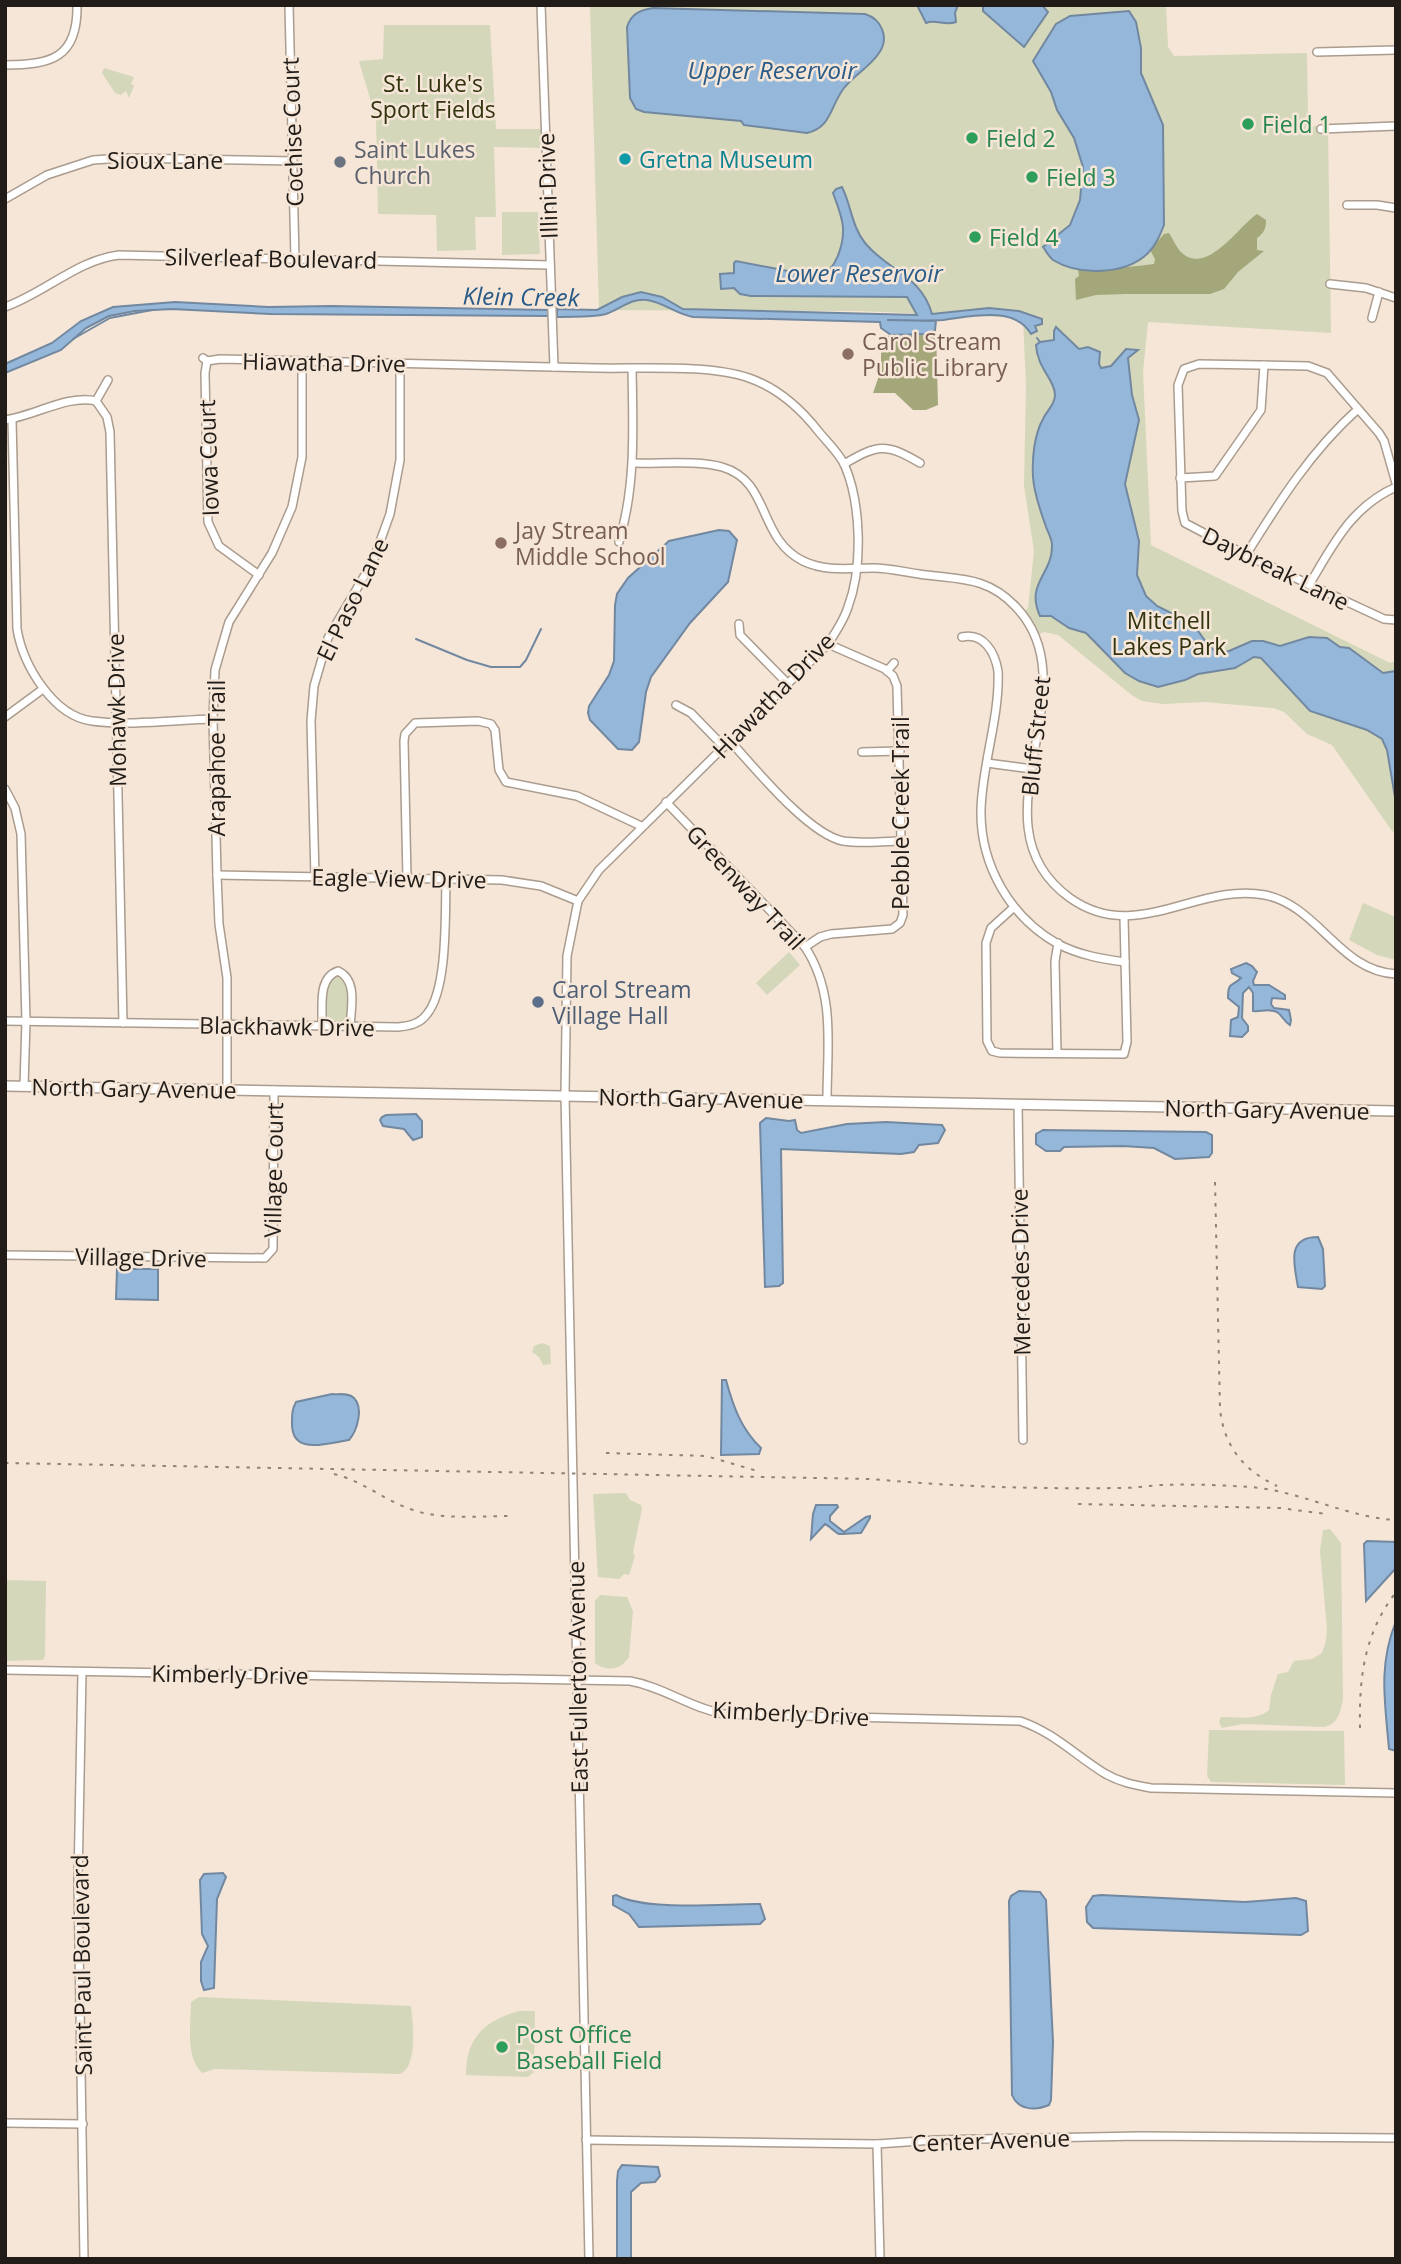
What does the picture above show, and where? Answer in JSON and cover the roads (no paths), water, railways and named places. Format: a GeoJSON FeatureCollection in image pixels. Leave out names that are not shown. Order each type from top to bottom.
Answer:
{"type":"FeatureCollection","features":[{"type":"Feature","properties":{"kind":"street"},"geometry":{"type":"LineString","coordinates":[[5,65],[33,65],[61,54],[73,37],[77,5]]}},
{"type":"Feature","properties":{"kind":"street","name":"Cochise Court"},"geometry":{"type":"LineString","coordinates":[[289,5],[295,259]]}},
{"type":"Feature","properties":{"kind":"street","name":"Illini Drive"},"geometry":{"type":"LineString","coordinates":[[541,5],[554,367]]}},
{"type":"Feature","properties":{"kind":"street"},"geometry":{"type":"LineString","coordinates":[[1317,52],[1396,50]]}},
{"type":"Feature","properties":{"kind":"street"},"geometry":{"type":"LineString","coordinates":[[1321,129],[1396,126]]}},
{"type":"Feature","properties":{"kind":"street","name":"Sioux Lane"},"geometry":{"type":"LineString","coordinates":[[5,199],[58,170],[107,158],[293,162]]}},
{"type":"Feature","properties":{"kind":"street"},"geometry":{"type":"LineString","coordinates":[[1347,205],[1396,208]]}},
{"type":"Feature","properties":{"kind":"street","name":"Silverleaf Boulevard"},"geometry":{"type":"LineString","coordinates":[[5,307],[30,297],[86,264],[119,255],[550,265]]}},
{"type":"Feature","properties":{"kind":"street"},"geometry":{"type":"LineString","coordinates":[[1330,284],[1352,285],[1396,298]]}},
{"type":"Feature","properties":{"kind":"street"},"geometry":{"type":"LineString","coordinates":[[1371,318],[1379,292]]}},
{"type":"Feature","properties":{"kind":"street","name":"Hiawatha Drive"},"geometry":{"type":"LineString","coordinates":[[205,360],[725,372],[758,382],[785,397],[812,423],[844,464],[857,512],[856,569],[848,608],[828,644],[599,870],[578,901],[567,956],[565,1095]]}},
{"type":"Feature","properties":{"kind":"street","name":"Iowa Court"},"geometry":{"type":"LineString","coordinates":[[205,360],[208,522],[219,546],[258,575]]}},
{"type":"Feature","properties":{"kind":"street","name":"Arapahoe Trail"},"geometry":{"type":"LineString","coordinates":[[227,1090],[227,978],[219,924],[217,875],[213,719],[215,670],[221,643],[236,608],[284,530],[299,481],[303,433],[302,361]]}},
{"type":"Feature","properties":{"kind":"street","name":"El Paso Lane"},"geometry":{"type":"LineString","coordinates":[[315,877],[311,721],[314,685],[328,638],[373,561],[390,514],[400,460],[400,364]]}},
{"type":"Feature","properties":{"kind":"street","name":"Daybreak Lane"},"geometry":{"type":"LineString","coordinates":[[1264,365],[1199,364],[1184,369],[1178,385],[1180,478],[1185,523],[1309,585],[1384,619],[1396,620]]}},
{"type":"Feature","properties":{"kind":"street"},"geometry":{"type":"LineString","coordinates":[[1180,478],[1215,476],[1261,410],[1264,365],[1308,366],[1327,373],[1384,440],[1396,485],[1371,499],[1352,519],[1339,534],[1309,585]]}},
{"type":"Feature","properties":{"kind":"street"},"geometry":{"type":"LineString","coordinates":[[619,542],[630,493],[633,463],[632,369]]}},
{"type":"Feature","properties":{"kind":"street"},"geometry":{"type":"LineString","coordinates":[[108,380],[96,401],[71,400],[45,411],[9,419],[17,629],[26,661],[43,689],[83,719],[116,722],[213,719]]}},
{"type":"Feature","properties":{"kind":"street","name":"Mohawk Drive"},"geometry":{"type":"LineString","coordinates":[[96,401],[107,417],[110,432],[123,1023]]}},
{"type":"Feature","properties":{"kind":"street"},"geometry":{"type":"LineString","coordinates":[[1247,555],[1293,481],[1331,433],[1358,409]]}},
{"type":"Feature","properties":{"kind":"street"},"geometry":{"type":"LineString","coordinates":[[844,464],[878,447],[897,449],[920,463]]}},
{"type":"Feature","properties":{"kind":"street","name":"Bluff Street"},"geometry":{"type":"LineString","coordinates":[[633,463],[712,465],[729,470],[752,486],[779,543],[794,555],[827,568],[886,569],[970,580],[998,593],[1016,607],[1031,629],[1042,660],[1043,691],[1027,825],[1030,843],[1039,864],[1053,883],[1076,902],[1097,911],[1124,917],[1231,894],[1263,895],[1285,902],[1304,914],[1359,963],[1374,970],[1396,974]]}},
{"type":"Feature","properties":{"kind":"street"},"geometry":{"type":"LineString","coordinates":[[739,624],[740,635],[788,684]]}},
{"type":"Feature","properties":{"kind":"street"},"geometry":{"type":"LineString","coordinates":[[962,637],[969,635],[986,642],[998,667],[999,682],[981,811],[983,838],[992,870],[1013,908],[1035,928],[1058,943],[1098,958],[1125,962]]}},
{"type":"Feature","properties":{"kind":"street"},"geometry":{"type":"LineString","coordinates":[[828,644],[887,671],[894,663]]}},
{"type":"Feature","properties":{"kind":"street","name":"Pebble Creek Trail"},"geometry":{"type":"LineString","coordinates":[[805,947],[820,937],[831,934],[883,931],[901,926],[904,906],[899,695],[893,676],[887,671]]}},
{"type":"Feature","properties":{"kind":"street"},"geometry":{"type":"LineString","coordinates":[[5,718],[43,689]]}},
{"type":"Feature","properties":{"kind":"street"},"geometry":{"type":"LineString","coordinates":[[677,705],[691,713],[727,744],[803,817],[826,835],[853,842],[902,841]]}},
{"type":"Feature","properties":{"kind":"street"},"geometry":{"type":"LineString","coordinates":[[492,726],[499,719]]}},
{"type":"Feature","properties":{"kind":"street"},"geometry":{"type":"LineString","coordinates":[[402,721],[409,729]]}},
{"type":"Feature","properties":{"kind":"street"},"geometry":{"type":"LineString","coordinates":[[407,878],[404,741],[415,723],[478,721],[492,726],[498,737],[499,770],[504,779],[516,785],[577,796],[641,827]]}},
{"type":"Feature","properties":{"kind":"street"},"geometry":{"type":"LineString","coordinates":[[862,752],[900,751]]}},
{"type":"Feature","properties":{"kind":"street"},"geometry":{"type":"LineString","coordinates":[[987,763],[1032,769]]}},
{"type":"Feature","properties":{"kind":"street"},"geometry":{"type":"LineString","coordinates":[[497,785],[504,779]]}},
{"type":"Feature","properties":{"kind":"street"},"geometry":{"type":"LineString","coordinates":[[5,789],[15,808],[21,834],[26,1021],[24,1086]]}},
{"type":"Feature","properties":{"kind":"street","name":"Greenway Trail"},"geometry":{"type":"LineString","coordinates":[[666,802],[805,947],[820,974],[826,997],[827,1100]]}},
{"type":"Feature","properties":{"kind":"street","name":"Eagle View Drive"},"geometry":{"type":"LineString","coordinates":[[217,875],[527,883],[578,901]]}},
{"type":"Feature","properties":{"kind":"street"},"geometry":{"type":"LineString","coordinates":[[424,1031],[419,1022],[428,1014],[437,996],[445,939],[446,879]]}},
{"type":"Feature","properties":{"kind":"street"},"geometry":{"type":"LineString","coordinates":[[1013,908],[991,928],[986,943],[987,1041],[992,1051],[1124,1054],[1127,1042],[1124,917]]}},
{"type":"Feature","properties":{"kind":"street"},"geometry":{"type":"LineString","coordinates":[[1057,1053],[1055,961],[1058,943]]}},
{"type":"Feature","properties":{"kind":"street"},"geometry":{"type":"LineString","coordinates":[[322,1026],[324,981],[330,974],[338,971],[346,974],[351,985],[351,1027]]}},
{"type":"Feature","properties":{"kind":"street","name":"Blackhawk Drive"},"geometry":{"type":"LineString","coordinates":[[5,1021],[351,1027],[398,1027],[419,1022]]}},
{"type":"Feature","properties":{"kind":"street","name":"North Gary Avenue"},"geometry":{"type":"LineString","coordinates":[[5,1086],[1396,1111]]}},
{"type":"Feature","properties":{"kind":"street","name":"Village Court"},"geometry":{"type":"LineString","coordinates":[[273,1249],[274,1090]]}},
{"type":"Feature","properties":{"kind":"street","name":"East Fullerton Avenue"},"geometry":{"type":"LineString","coordinates":[[565,1095],[589,2259]]}},
{"type":"Feature","properties":{"kind":"street","name":"Mercedes Drive"},"geometry":{"type":"LineString","coordinates":[[1018,1104],[1023,1440]]}},
{"type":"Feature","properties":{"kind":"street","name":"Village Drive"},"geometry":{"type":"LineString","coordinates":[[5,1255],[265,1258],[273,1249]]}},
{"type":"Feature","properties":{"kind":"street","name":"Kimberly Drive"},"geometry":{"type":"LineString","coordinates":[[5,1670],[630,1681],[648,1684],[698,1707],[724,1714],[1020,1721],[1053,1735],[1105,1774],[1124,1783],[1151,1788],[1396,1793]]}},
{"type":"Feature","properties":{"kind":"street","name":"Saint Paul Boulevard"},"geometry":{"type":"LineString","coordinates":[[82,1672],[78,1881],[84,2259]]}},
{"type":"Feature","properties":{"kind":"street"},"geometry":{"type":"LineString","coordinates":[[5,2123],[83,2124]]}},
{"type":"Feature","properties":{"kind":"street","name":"Center Avenue"},"geometry":{"type":"LineString","coordinates":[[586,2140],[877,2144],[935,2140],[1139,2136],[1396,2138]]}},
{"type":"Feature","properties":{"kind":"street"},"geometry":{"type":"LineString","coordinates":[[877,2144],[880,2259]]}},
{"type":"Feature","properties":{"kind":"water"},"geometry":{"type":"Polygon","coordinates":[[[917,5],[958,5],[956,22],[926,23],[917,5]]]}},
{"type":"Feature","properties":{"kind":"water"},"geometry":{"type":"Polygon","coordinates":[[[983,5],[1042,5],[1048,12],[1024,47],[983,11],[983,5]]]}},
{"type":"Feature","properties":{"kind":"water","name":"Upper Reservoir"},"geometry":{"type":"Polygon","coordinates":[[[653,8],[865,14],[879,24],[884,41],[875,58],[844,88],[826,121],[807,133],[744,125],[741,121],[644,112],[636,109],[630,98],[627,27],[637,13],[653,8]]]}},
{"type":"Feature","properties":{"kind":"water"},"geometry":{"type":"Polygon","coordinates":[[[1129,11],[1136,22],[1141,48],[1141,73],[1163,125],[1164,225],[1148,253],[1128,266],[1102,271],[1076,269],[1053,260],[1043,247],[1070,225],[1080,200],[1083,167],[1074,138],[1033,61],[1056,24],[1070,16],[1129,11]]]}},
{"type":"Feature","properties":{"kind":"water","name":"Lower Reservoir"},"geometry":{"type":"Polygon","coordinates":[[[842,187],[857,230],[865,243],[920,290],[932,314],[989,308],[1019,311],[1042,319],[1042,324],[1035,326],[1037,331],[1031,334],[1024,325],[1003,316],[887,320],[936,321],[935,330],[931,334],[891,335],[881,328],[880,322],[693,317],[653,301],[641,300],[600,315],[557,317],[557,309],[597,310],[622,297],[641,292],[662,297],[683,309],[917,315],[907,297],[751,296],[740,294],[734,288],[721,289],[720,274],[734,273],[736,261],[819,277],[825,274],[838,256],[842,241],[842,223],[833,193],[842,187]]]}},
{"type":"Feature","properties":{"kind":"water"},"geometry":{"type":"Polygon","coordinates":[[[175,302],[268,307],[551,310],[551,316],[271,314],[172,309],[135,311],[109,316],[86,328],[61,350],[5,373],[5,364],[52,343],[81,321],[113,307],[175,302]]]}},
{"type":"Feature","properties":{"kind":"water"},"geometry":{"type":"Polygon","coordinates":[[[1056,327],[1079,349],[1088,347],[1100,352],[1101,368],[1111,366],[1126,349],[1138,350],[1128,358],[1132,395],[1139,420],[1125,484],[1139,541],[1137,575],[1146,596],[1157,606],[1193,624],[1209,646],[1218,653],[1252,641],[1280,646],[1309,637],[1327,638],[1340,647],[1349,648],[1383,673],[1396,671],[1396,803],[1387,750],[1382,739],[1367,730],[1310,711],[1261,658],[1254,657],[1235,668],[1198,674],[1158,687],[1125,673],[1086,633],[1069,628],[1051,616],[1040,616],[1036,605],[1037,587],[1048,564],[1052,545],[1035,489],[1033,455],[1040,425],[1055,395],[1039,360],[1036,345],[1054,340],[1056,327]]]}},
{"type":"Feature","properties":{"kind":"water"},"geometry":{"type":"Polygon","coordinates":[[[719,530],[729,531],[737,540],[728,582],[690,623],[651,677],[646,692],[639,742],[632,750],[618,749],[590,720],[588,713],[589,706],[609,675],[614,661],[617,594],[628,578],[669,541],[719,530]]]}},
{"type":"Feature","properties":{"kind":"water"},"geometry":{"type":"Polygon","coordinates":[[[1246,963],[1257,972],[1254,985],[1269,985],[1285,995],[1285,999],[1272,998],[1271,1004],[1274,1008],[1289,1010],[1290,1025],[1277,1012],[1253,1011],[1253,993],[1249,987],[1243,993],[1242,1018],[1248,1031],[1242,1037],[1230,1036],[1231,1020],[1238,1017],[1239,1007],[1228,998],[1229,989],[1241,978],[1232,973],[1231,969],[1246,963]]]}},
{"type":"Feature","properties":{"kind":"water"},"geometry":{"type":"Polygon","coordinates":[[[416,1114],[422,1121],[422,1137],[413,1140],[404,1129],[383,1126],[380,1120],[386,1115],[416,1114]]]}},
{"type":"Feature","properties":{"kind":"water"},"geometry":{"type":"Polygon","coordinates":[[[766,1118],[795,1120],[797,1130],[801,1133],[847,1124],[886,1122],[942,1125],[945,1130],[938,1143],[919,1145],[914,1152],[901,1154],[781,1149],[783,1283],[765,1287],[760,1123],[766,1118]]]}},
{"type":"Feature","properties":{"kind":"water"},"geometry":{"type":"Polygon","coordinates":[[[1043,1130],[1206,1132],[1212,1135],[1212,1153],[1209,1157],[1175,1159],[1154,1148],[1123,1146],[1064,1147],[1060,1151],[1046,1151],[1036,1144],[1036,1134],[1043,1130]]]}},
{"type":"Feature","properties":{"kind":"water"},"geometry":{"type":"Polygon","coordinates":[[[1318,1237],[1323,1249],[1325,1286],[1322,1289],[1298,1287],[1294,1253],[1301,1242],[1318,1237]]]}},
{"type":"Feature","properties":{"kind":"water"},"geometry":{"type":"Polygon","coordinates":[[[117,1269],[158,1269],[158,1300],[116,1299],[117,1269]]]}},
{"type":"Feature","properties":{"kind":"water"},"geometry":{"type":"Polygon","coordinates":[[[722,1380],[726,1380],[743,1425],[761,1448],[759,1454],[721,1455],[722,1380]]]}},
{"type":"Feature","properties":{"kind":"water"},"geometry":{"type":"Polygon","coordinates":[[[332,1394],[349,1395],[357,1402],[358,1419],[352,1436],[349,1440],[322,1445],[304,1444],[294,1434],[292,1424],[292,1412],[296,1402],[332,1394]]]}},
{"type":"Feature","properties":{"kind":"water"},"geometry":{"type":"Polygon","coordinates":[[[816,1505],[837,1505],[830,1521],[844,1532],[866,1517],[870,1518],[861,1533],[839,1534],[825,1524],[811,1539],[816,1505]]]}},
{"type":"Feature","properties":{"kind":"water"},"geometry":{"type":"Polygon","coordinates":[[[1367,1541],[1396,1542],[1396,1568],[1366,1601],[1364,1544],[1367,1541]]]}},
{"type":"Feature","properties":{"kind":"water"},"geometry":{"type":"Polygon","coordinates":[[[1396,1621],[1396,1751],[1389,1749],[1384,1684],[1390,1637],[1396,1621]]]}},
{"type":"Feature","properties":{"kind":"water"},"geometry":{"type":"Polygon","coordinates":[[[223,1873],[226,1877],[217,1899],[214,1988],[204,1990],[201,1962],[208,1946],[202,1934],[200,1880],[204,1874],[223,1873]]]}},
{"type":"Feature","properties":{"kind":"water"},"geometry":{"type":"Polygon","coordinates":[[[1019,1891],[1040,1892],[1046,1900],[1053,2042],[1051,2100],[1049,2105],[1038,2108],[1018,2104],[1012,2095],[1009,1901],[1011,1896],[1019,1891]]]}},
{"type":"Feature","properties":{"kind":"water"},"geometry":{"type":"Polygon","coordinates":[[[613,1896],[629,1900],[664,1905],[760,1904],[765,1919],[760,1924],[639,1927],[629,1914],[613,1905],[613,1896]]]}},
{"type":"Feature","properties":{"kind":"water"},"geometry":{"type":"Polygon","coordinates":[[[1093,1896],[1245,1902],[1296,1898],[1306,1901],[1308,1931],[1301,1935],[1093,1928],[1087,1922],[1086,1907],[1093,1896]]]}},
{"type":"Feature","properties":{"kind":"water"},"geometry":{"type":"Polygon","coordinates":[[[622,2165],[658,2167],[660,2176],[655,2182],[641,2183],[631,2192],[631,2259],[617,2259],[617,2181],[622,2165]]]}},
{"type":"Feature","properties":{"kind":"waterway","name":"Klein Creek"},"geometry":{"type":"LineString","coordinates":[[73,339],[110,318],[152,310]]}},
{"type":"Feature","properties":{"kind":"waterway"},"geometry":{"type":"LineString","coordinates":[[1037,338],[1040,342]]}},
{"type":"Feature","properties":{"kind":"waterway"},"geometry":{"type":"LineString","coordinates":[[416,639],[491,667],[520,667],[541,629]]}},
{"type":"Feature","properties":{"kind":"railway"},"geometry":{"type":"LineString","coordinates":[[1215,1182],[1222,1422],[1237,1455],[1254,1472],[1277,1486]]}},
{"type":"Feature","properties":{"kind":"railway"},"geometry":{"type":"LineString","coordinates":[[606,1453],[706,1456],[761,1472]]}},
{"type":"Feature","properties":{"kind":"railway"},"geometry":{"type":"LineString","coordinates":[[5,1463],[872,1479],[1028,1488],[1217,1485],[1269,1489],[1359,1514],[1396,1520]]}},
{"type":"Feature","properties":{"kind":"railway"},"geometry":{"type":"LineString","coordinates":[[334,1474],[355,1481],[403,1506],[425,1513],[462,1517],[511,1516]]}},
{"type":"Feature","properties":{"kind":"railway"},"geometry":{"type":"LineString","coordinates":[[1078,1504],[1280,1508],[1326,1514]]}},
{"type":"Feature","properties":{"kind":"railway"},"geometry":{"type":"LineString","coordinates":[[1360,1728],[1361,1691],[1370,1640],[1396,1592]]}},
{"type":"Feature","properties":{"kind":"place","name":"Field 1"},"geometry":{"type":"Point","coordinates":[1248,124]}},
{"type":"Feature","properties":{"kind":"place","name":"Field 2"},"geometry":{"type":"Point","coordinates":[972,138]}},
{"type":"Feature","properties":{"kind":"place","name":"Gretna Museum"},"geometry":{"type":"Point","coordinates":[625,159]}},
{"type":"Feature","properties":{"kind":"place","name":"Saint Lukes Church"},"geometry":{"type":"Point","coordinates":[340,162]}},
{"type":"Feature","properties":{"kind":"place","name":"Field 3"},"geometry":{"type":"Point","coordinates":[1032,177]}},
{"type":"Feature","properties":{"kind":"place","name":"Field 4"},"geometry":{"type":"Point","coordinates":[975,237]}},
{"type":"Feature","properties":{"kind":"place","name":"Carol Stream Public Library"},"geometry":{"type":"Point","coordinates":[848,354]}},
{"type":"Feature","properties":{"kind":"place","name":"Jay Stream Middle School"},"geometry":{"type":"Point","coordinates":[501,543]}},
{"type":"Feature","properties":{"kind":"place","name":"Carol Stream Village Hall"},"geometry":{"type":"Point","coordinates":[538,1002]}},
{"type":"Feature","properties":{"kind":"place","name":"Post Office Baseball Field"},"geometry":{"type":"Point","coordinates":[502,2047]}},
{"type":"Feature","properties":{"kind":"park label","name":"St. Luke's Sport Fields"},"geometry":{"type":"Point","coordinates":[433,96]}},
{"type":"Feature","properties":{"kind":"park label","name":"Mitchell Lakes Park"},"geometry":{"type":"Point","coordinates":[1169,633]}}]}
